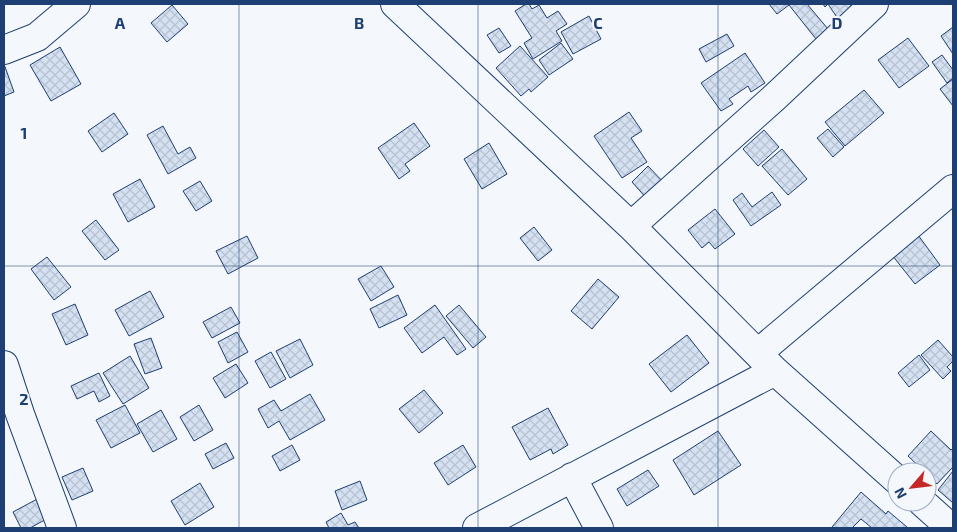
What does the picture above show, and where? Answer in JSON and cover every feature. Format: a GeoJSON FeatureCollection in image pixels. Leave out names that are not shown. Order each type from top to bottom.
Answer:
{"type":"FeatureCollection","features":[{"type":"Feature","properties":{"kind":"street"},"geometry":{"type":"LineString","coordinates":[[4,50],[37,37],[76,4]]}},
{"type":"Feature","properties":{"kind":"street"},"geometry":{"type":"LineString","coordinates":[[395,4],[631,226],[766,362],[887,471]]}},
{"type":"Feature","properties":{"kind":"street"},"geometry":{"type":"LineString","coordinates":[[631,226],[775,97],[874,4]]}},
{"type":"Feature","properties":{"kind":"street"},"geometry":{"type":"LineString","coordinates":[[477,528],[572,477],[766,362],[953,188]]}},
{"type":"Feature","properties":{"kind":"street"},"geometry":{"type":"LineString","coordinates":[[4,365],[62,528]]}},
{"type":"Feature","properties":{"kind":"street"},"geometry":{"type":"LineString","coordinates":[[572,477],[599,528]]}},
{"type":"Feature","properties":{"kind":"street"},"geometry":{"type":"LineString","coordinates":[[933,512],[951,528]]}},
{"type":"Feature","properties":{"kind":"building"},"geometry":{"type":"Polygon","coordinates":[[[529,4],[532,9],[539,5],[547,18],[558,11],[567,24],[556,31],[562,41],[533,59],[524,43],[532,38],[515,11],[529,4]]]}},
{"type":"Feature","properties":{"kind":"building"},"geometry":{"type":"Polygon","coordinates":[[[769,4],[807,4],[828,29],[816,39],[789,5],[777,14],[769,4]]]}},
{"type":"Feature","properties":{"kind":"building"},"geometry":{"type":"Polygon","coordinates":[[[828,4],[850,4],[853,9],[838,19],[828,4]]]}},
{"type":"Feature","properties":{"kind":"building"},"geometry":{"type":"Polygon","coordinates":[[[172,5],[188,24],[167,42],[151,23],[172,5]]]}},
{"type":"Feature","properties":{"kind":"building"},"geometry":{"type":"Polygon","coordinates":[[[589,16],[601,39],[573,54],[561,32],[589,16]]]}},
{"type":"Feature","properties":{"kind":"building"},"geometry":{"type":"Polygon","coordinates":[[[953,27],[953,54],[941,36],[953,27]]]}},
{"type":"Feature","properties":{"kind":"building"},"geometry":{"type":"Polygon","coordinates":[[[499,28],[511,46],[499,53],[487,35],[499,28]]]}},
{"type":"Feature","properties":{"kind":"building"},"geometry":{"type":"Polygon","coordinates":[[[727,34],[734,46],[706,62],[699,49],[727,34]]]}},
{"type":"Feature","properties":{"kind":"building"},"geometry":{"type":"Polygon","coordinates":[[[908,38],[929,66],[899,88],[878,60],[908,38]]]}},
{"type":"Feature","properties":{"kind":"building"},"geometry":{"type":"Polygon","coordinates":[[[561,43],[573,59],[549,75],[539,60],[561,43]]]}},
{"type":"Feature","properties":{"kind":"building"},"geometry":{"type":"Polygon","coordinates":[[[520,46],[548,77],[531,92],[529,89],[521,96],[496,68],[520,46]]]}},
{"type":"Feature","properties":{"kind":"building"},"geometry":{"type":"Polygon","coordinates":[[[60,47],[81,84],[51,101],[30,65],[60,47]]]}},
{"type":"Feature","properties":{"kind":"building"},"geometry":{"type":"Polygon","coordinates":[[[745,53],[765,83],[751,92],[748,86],[729,99],[733,104],[721,111],[701,83],[745,53]]]}},
{"type":"Feature","properties":{"kind":"building"},"geometry":{"type":"Polygon","coordinates":[[[942,55],[953,70],[953,78],[947,83],[932,62],[942,55]]]}},
{"type":"Feature","properties":{"kind":"building"},"geometry":{"type":"Polygon","coordinates":[[[4,64],[14,92],[4,96],[4,64]]]}},
{"type":"Feature","properties":{"kind":"building"},"geometry":{"type":"Polygon","coordinates":[[[953,79],[953,106],[940,89],[953,79]]]}},
{"type":"Feature","properties":{"kind":"building"},"geometry":{"type":"Polygon","coordinates":[[[864,90],[884,113],[845,146],[825,122],[864,90]]]}},
{"type":"Feature","properties":{"kind":"building"},"geometry":{"type":"Polygon","coordinates":[[[629,112],[642,131],[631,138],[647,162],[622,178],[594,136],[629,112]]]}},
{"type":"Feature","properties":{"kind":"building"},"geometry":{"type":"Polygon","coordinates":[[[114,113],[128,134],[102,152],[88,131],[114,113]]]}},
{"type":"Feature","properties":{"kind":"building"},"geometry":{"type":"Polygon","coordinates":[[[414,123],[430,146],[405,164],[410,171],[399,179],[378,148],[414,123]]]}},
{"type":"Feature","properties":{"kind":"building"},"geometry":{"type":"Polygon","coordinates":[[[163,126],[178,154],[190,147],[196,158],[168,174],[147,135],[163,126]]]}},
{"type":"Feature","properties":{"kind":"building"},"geometry":{"type":"Polygon","coordinates":[[[828,129],[844,147],[833,157],[817,138],[828,129]]]}},
{"type":"Feature","properties":{"kind":"building"},"geometry":{"type":"Polygon","coordinates":[[[764,130],[779,147],[758,166],[743,149],[764,130]]]}},
{"type":"Feature","properties":{"kind":"building"},"geometry":{"type":"Polygon","coordinates":[[[489,143],[507,174],[482,189],[464,159],[489,143]]]}},
{"type":"Feature","properties":{"kind":"building"},"geometry":{"type":"Polygon","coordinates":[[[782,149],[807,179],[788,195],[762,166],[782,149]]]}},
{"type":"Feature","properties":{"kind":"building"},"geometry":{"type":"Polygon","coordinates":[[[648,166],[665,184],[648,200],[632,182],[648,166]]]}},
{"type":"Feature","properties":{"kind":"building"},"geometry":{"type":"Polygon","coordinates":[[[140,179],[155,207],[128,222],[113,194],[140,179]]]}},
{"type":"Feature","properties":{"kind":"building"},"geometry":{"type":"Polygon","coordinates":[[[200,181],[212,201],[196,211],[183,191],[200,181]]]}},
{"type":"Feature","properties":{"kind":"building"},"geometry":{"type":"Polygon","coordinates":[[[772,192],[781,205],[751,226],[733,200],[742,193],[752,207],[772,192]]]}},
{"type":"Feature","properties":{"kind":"building"},"geometry":{"type":"Polygon","coordinates":[[[715,209],[735,234],[715,249],[709,242],[702,248],[688,230],[715,209]]]}},
{"type":"Feature","properties":{"kind":"building"},"geometry":{"type":"Polygon","coordinates":[[[96,220],[119,250],[105,260],[82,231],[96,220]]]}},
{"type":"Feature","properties":{"kind":"building"},"geometry":{"type":"Polygon","coordinates":[[[534,227],[552,250],[538,261],[520,238],[534,227]]]}},
{"type":"Feature","properties":{"kind":"building"},"geometry":{"type":"Polygon","coordinates":[[[918,235],[940,265],[915,284],[892,255],[918,235]]]}},
{"type":"Feature","properties":{"kind":"building"},"geometry":{"type":"Polygon","coordinates":[[[247,236],[258,258],[228,274],[216,251],[247,236]]]}},
{"type":"Feature","properties":{"kind":"building"},"geometry":{"type":"Polygon","coordinates":[[[47,257],[71,287],[54,300],[31,269],[47,257]]]}},
{"type":"Feature","properties":{"kind":"building"},"geometry":{"type":"Polygon","coordinates":[[[381,266],[394,287],[371,301],[358,279],[381,266]]]}},
{"type":"Feature","properties":{"kind":"building"},"geometry":{"type":"Polygon","coordinates":[[[598,279],[619,297],[592,329],[571,311],[598,279]]]}},
{"type":"Feature","properties":{"kind":"building"},"geometry":{"type":"Polygon","coordinates":[[[150,291],[164,317],[129,336],[115,310],[150,291]]]}},
{"type":"Feature","properties":{"kind":"building"},"geometry":{"type":"Polygon","coordinates":[[[398,295],[407,315],[379,328],[370,309],[398,295]]]}},
{"type":"Feature","properties":{"kind":"building"},"geometry":{"type":"Polygon","coordinates":[[[75,304],[88,335],[66,345],[52,314],[75,304]]]}},
{"type":"Feature","properties":{"kind":"building"},"geometry":{"type":"Polygon","coordinates":[[[435,305],[466,349],[457,355],[444,337],[422,353],[404,328],[435,305]]]}},
{"type":"Feature","properties":{"kind":"building"},"geometry":{"type":"Polygon","coordinates":[[[459,305],[486,337],[473,348],[446,316],[459,305]]]}},
{"type":"Feature","properties":{"kind":"building"},"geometry":{"type":"Polygon","coordinates":[[[231,307],[240,323],[212,338],[203,322],[231,307]]]}},
{"type":"Feature","properties":{"kind":"building"},"geometry":{"type":"Polygon","coordinates":[[[237,332],[248,352],[228,363],[218,342],[237,332]]]}},
{"type":"Feature","properties":{"kind":"building"},"geometry":{"type":"Polygon","coordinates":[[[687,335],[709,363],[671,392],[649,364],[687,335]]]}},
{"type":"Feature","properties":{"kind":"building"},"geometry":{"type":"Polygon","coordinates":[[[151,338],[162,368],[145,374],[134,344],[151,338]]]}},
{"type":"Feature","properties":{"kind":"building"},"geometry":{"type":"Polygon","coordinates":[[[300,339],[313,365],[290,378],[276,351],[300,339]]]}},
{"type":"Feature","properties":{"kind":"building"},"geometry":{"type":"Polygon","coordinates":[[[938,340],[953,357],[953,361],[947,367],[951,371],[943,379],[921,355],[938,340]]]}},
{"type":"Feature","properties":{"kind":"building"},"geometry":{"type":"Polygon","coordinates":[[[271,352],[286,379],[270,388],[255,361],[271,352]]]}},
{"type":"Feature","properties":{"kind":"building"},"geometry":{"type":"Polygon","coordinates":[[[919,355],[930,370],[909,387],[898,373],[919,355]]]}},
{"type":"Feature","properties":{"kind":"building"},"geometry":{"type":"Polygon","coordinates":[[[130,356],[149,388],[123,404],[103,373],[130,356]]]}},
{"type":"Feature","properties":{"kind":"building"},"geometry":{"type":"Polygon","coordinates":[[[236,364],[248,383],[225,398],[213,378],[236,364]]]}},
{"type":"Feature","properties":{"kind":"building"},"geometry":{"type":"Polygon","coordinates":[[[99,373],[110,396],[99,402],[94,391],[77,399],[71,386],[99,373]]]}},
{"type":"Feature","properties":{"kind":"building"},"geometry":{"type":"Polygon","coordinates":[[[424,390],[443,413],[419,433],[399,409],[424,390]]]}},
{"type":"Feature","properties":{"kind":"building"},"geometry":{"type":"Polygon","coordinates":[[[310,394],[325,420],[290,440],[279,421],[268,428],[258,409],[274,400],[281,411],[310,394]]]}},
{"type":"Feature","properties":{"kind":"building"},"geometry":{"type":"Polygon","coordinates":[[[125,405],[140,433],[111,448],[96,420],[125,405]]]}},
{"type":"Feature","properties":{"kind":"building"},"geometry":{"type":"Polygon","coordinates":[[[199,405],[213,430],[194,441],[180,417],[199,405]]]}},
{"type":"Feature","properties":{"kind":"building"},"geometry":{"type":"Polygon","coordinates":[[[548,408],[568,445],[553,454],[551,449],[530,460],[512,427],[548,408]]]}},
{"type":"Feature","properties":{"kind":"building"},"geometry":{"type":"Polygon","coordinates":[[[161,410],[177,439],[153,452],[137,424],[161,410]]]}},
{"type":"Feature","properties":{"kind":"building"},"geometry":{"type":"Polygon","coordinates":[[[718,431],[741,465],[694,495],[673,460],[718,431]]]}},
{"type":"Feature","properties":{"kind":"building"},"geometry":{"type":"Polygon","coordinates":[[[931,431],[951,450],[953,448],[953,467],[937,484],[937,462],[914,462],[908,456],[931,431]]]}},
{"type":"Feature","properties":{"kind":"building"},"geometry":{"type":"Polygon","coordinates":[[[226,443],[234,458],[213,469],[205,454],[226,443]]]}},
{"type":"Feature","properties":{"kind":"building"},"geometry":{"type":"Polygon","coordinates":[[[292,445],[300,460],[280,471],[272,456],[292,445]]]}},
{"type":"Feature","properties":{"kind":"building"},"geometry":{"type":"Polygon","coordinates":[[[463,445],[476,467],[448,485],[434,463],[463,445]]]}},
{"type":"Feature","properties":{"kind":"building"},"geometry":{"type":"Polygon","coordinates":[[[83,468],[93,491],[72,500],[62,477],[83,468]]]}},
{"type":"Feature","properties":{"kind":"building"},"geometry":{"type":"Polygon","coordinates":[[[648,470],[659,486],[627,506],[617,489],[648,470]]]}},
{"type":"Feature","properties":{"kind":"building"},"geometry":{"type":"Polygon","coordinates":[[[953,471],[953,503],[938,490],[953,471]]]}},
{"type":"Feature","properties":{"kind":"building"},"geometry":{"type":"Polygon","coordinates":[[[360,481],[367,500],[342,510],[335,491],[360,481]]]}},
{"type":"Feature","properties":{"kind":"building"},"geometry":{"type":"Polygon","coordinates":[[[200,483],[214,507],[185,525],[171,501],[200,483]]]}},
{"type":"Feature","properties":{"kind":"building"},"geometry":{"type":"Polygon","coordinates":[[[861,492],[886,514],[889,512],[907,527],[872,528],[861,519],[852,528],[832,527],[861,492]]]}},
{"type":"Feature","properties":{"kind":"building"},"geometry":{"type":"Polygon","coordinates":[[[41,497],[52,516],[30,528],[21,528],[13,512],[41,497]]]}},
{"type":"Feature","properties":{"kind":"building"},"geometry":{"type":"Polygon","coordinates":[[[341,513],[348,525],[355,522],[359,528],[329,528],[326,522],[341,513]]]}}]}
